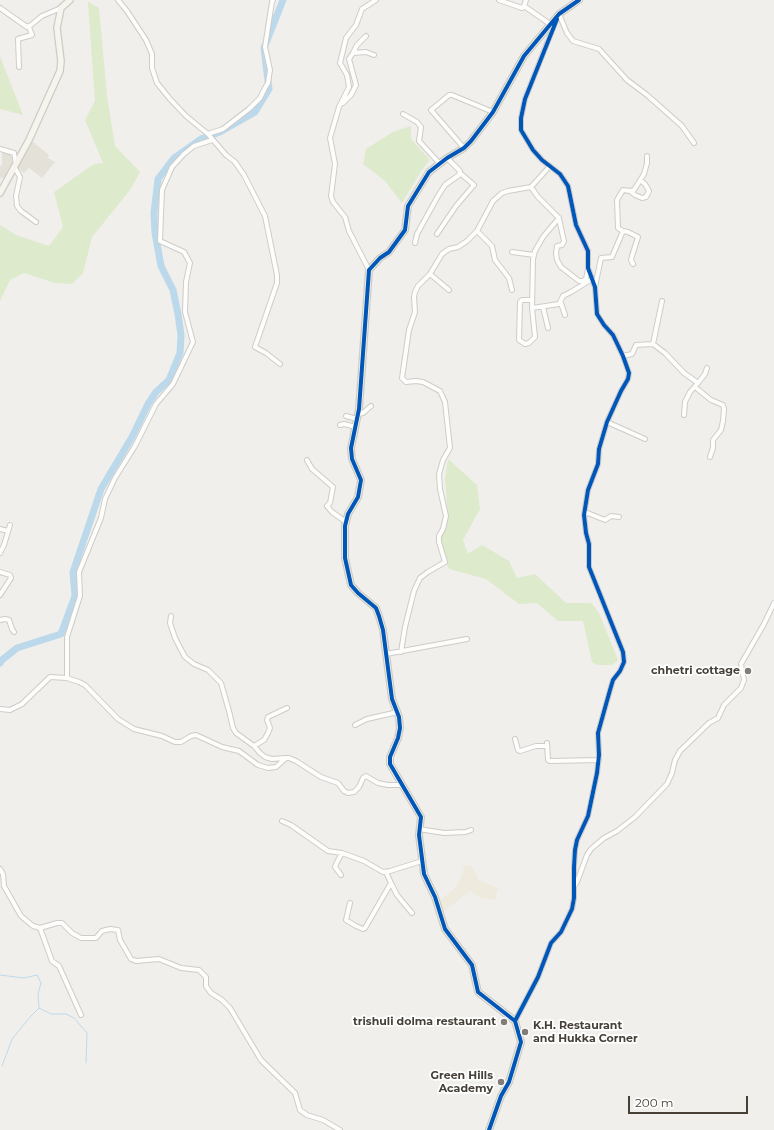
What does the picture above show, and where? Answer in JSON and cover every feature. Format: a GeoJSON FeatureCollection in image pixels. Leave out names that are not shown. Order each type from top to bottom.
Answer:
{"type":"FeatureCollection","features":[{"type":"Feature","properties":{"kind":"street"},"geometry":{"type":"LineString","coordinates":[[29,27],[42,16],[61,8],[70,0]]}},
{"type":"Feature","properties":{"kind":"street"},"geometry":{"type":"LineString","coordinates":[[118,0],[146,40],[152,54],[152,68],[157,83],[180,110],[235,162],[244,175],[265,216],[277,275],[277,282],[255,347],[277,360],[280,364]]}},
{"type":"Feature","properties":{"kind":"street"},"geometry":{"type":"LineString","coordinates":[[67,678],[67,637],[80,596],[79,572],[101,518],[105,499],[115,478],[136,446],[156,404],[173,384],[193,342],[185,312],[186,282],[190,263],[184,252],[160,241],[162,190],[172,167],[184,154],[194,146],[223,129],[249,109],[260,98],[268,83],[270,70],[266,47],[273,0]]}},
{"type":"Feature","properties":{"kind":"street"},"geometry":{"type":"LineString","coordinates":[[376,0],[362,9],[356,25],[346,38],[340,63],[347,75],[349,87],[339,107],[330,138],[335,164],[331,196],[333,202],[345,217],[349,231],[369,270],[358,416],[351,448],[352,459],[361,480],[358,497],[348,514],[346,522],[344,533],[345,558],[351,585],[376,608],[380,616],[392,700],[398,712],[400,728],[398,738],[390,757],[390,764],[421,817],[419,835],[424,874],[435,897],[445,929],[472,965],[478,992],[515,1021],[521,1042],[509,1082],[501,1096],[489,1130]]}},
{"type":"Feature","properties":{"kind":"street"},"geometry":{"type":"LineString","coordinates":[[499,0],[518,8],[522,8],[524,6]]}},
{"type":"Feature","properties":{"kind":"street"},"geometry":{"type":"LineString","coordinates":[[524,6],[526,0]]}},
{"type":"Feature","properties":{"kind":"street"},"geometry":{"type":"LineString","coordinates":[[369,270],[380,258],[389,252],[399,239],[406,226],[408,206],[429,172],[447,158],[464,148],[493,112],[524,56],[559,14],[579,0]]}},
{"type":"Feature","properties":{"kind":"street"},"geometry":{"type":"LineString","coordinates":[[524,6],[550,24]]}},
{"type":"Feature","properties":{"kind":"street"},"geometry":{"type":"LineString","coordinates":[[0,8],[29,27],[32,35],[18,39],[19,67]]}},
{"type":"Feature","properties":{"kind":"street"},"geometry":{"type":"LineString","coordinates":[[0,193],[29,140],[60,71],[61,61],[57,28],[61,8]]}},
{"type":"Feature","properties":{"kind":"street"},"geometry":{"type":"LineString","coordinates":[[559,14],[567,33],[573,41],[599,49],[627,80],[682,126],[694,143]]}},
{"type":"Feature","properties":{"kind":"street"},"geometry":{"type":"LineString","coordinates":[[531,188],[559,218],[564,244],[557,246],[556,248],[557,260],[561,267],[579,281],[583,281],[586,279],[588,268],[588,251],[576,225],[568,186],[560,174],[542,160],[533,150],[521,130],[521,118],[525,99],[559,14]]}},
{"type":"Feature","properties":{"kind":"street"},"geometry":{"type":"LineString","coordinates":[[339,107],[351,95],[356,84],[349,59],[357,44],[366,36]]}},
{"type":"Feature","properties":{"kind":"street"},"geometry":{"type":"LineString","coordinates":[[353,53],[366,52],[374,55]]}},
{"type":"Feature","properties":{"kind":"street"},"geometry":{"type":"LineString","coordinates":[[464,148],[431,110],[449,95],[452,95],[493,112]]}},
{"type":"Feature","properties":{"kind":"street"},"geometry":{"type":"LineString","coordinates":[[403,114],[417,122],[421,127],[418,141],[440,164]]}},
{"type":"Feature","properties":{"kind":"street"},"geometry":{"type":"LineString","coordinates":[[0,149],[14,153],[16,166],[20,177],[16,196],[17,206],[21,211],[36,222]]}},
{"type":"Feature","properties":{"kind":"street"},"geometry":{"type":"LineString","coordinates":[[630,191],[634,190],[644,174],[647,156]]}},
{"type":"Feature","properties":{"kind":"street"},"geometry":{"type":"LineString","coordinates":[[437,234],[456,206],[474,185],[460,173],[460,171],[447,158]]}},
{"type":"Feature","properties":{"kind":"street"},"geometry":{"type":"LineString","coordinates":[[401,652],[404,627],[414,591],[420,578],[445,562],[439,542],[439,536],[443,529],[446,516],[440,489],[440,474],[443,460],[450,448],[445,402],[440,391],[423,382],[406,382],[402,378],[409,330],[416,312],[414,297],[415,292],[418,286],[430,274],[442,254],[463,244],[477,231],[493,201],[502,193],[531,188],[550,166]]}},
{"type":"Feature","properties":{"kind":"street"},"geometry":{"type":"LineString","coordinates":[[415,243],[417,234],[438,196],[446,185],[460,173]]}},
{"type":"Feature","properties":{"kind":"street"},"geometry":{"type":"LineString","coordinates":[[633,264],[631,260],[638,237],[618,228],[617,200],[623,190],[630,191],[642,198],[646,196],[649,191],[645,184],[640,180]]}},
{"type":"Feature","properties":{"kind":"street"},"geometry":{"type":"LineString","coordinates":[[532,300],[522,300],[520,302],[519,340],[525,344],[535,337],[532,300],[535,251],[543,237],[559,218]]}},
{"type":"Feature","properties":{"kind":"street"},"geometry":{"type":"LineString","coordinates":[[477,231],[492,246],[495,260],[509,278],[512,290]]}},
{"type":"Feature","properties":{"kind":"street"},"geometry":{"type":"LineString","coordinates":[[515,1021],[538,977],[551,943],[560,932],[572,908],[574,898],[573,886],[575,850],[577,840],[590,809],[599,760],[598,737],[605,702],[613,680],[620,671],[624,662],[624,656],[589,566],[589,544],[586,533],[585,512],[588,490],[598,464],[607,422],[629,374],[623,356],[613,336],[597,314],[595,287],[601,258],[612,257],[623,231]]}},
{"type":"Feature","properties":{"kind":"street"},"geometry":{"type":"LineString","coordinates":[[512,252],[534,255]]}},
{"type":"Feature","properties":{"kind":"street"},"geometry":{"type":"LineString","coordinates":[[588,268],[595,287]]}},
{"type":"Feature","properties":{"kind":"street"},"geometry":{"type":"LineString","coordinates":[[430,274],[449,290]]}},
{"type":"Feature","properties":{"kind":"street"},"geometry":{"type":"LineString","coordinates":[[565,315],[561,303],[563,296],[592,279]]}},
{"type":"Feature","properties":{"kind":"street"},"geometry":{"type":"LineString","coordinates":[[654,344],[662,301]]}},
{"type":"Feature","properties":{"kind":"street"},"geometry":{"type":"LineString","coordinates":[[532,308],[561,303]]}},
{"type":"Feature","properties":{"kind":"street"},"geometry":{"type":"LineString","coordinates":[[543,307],[548,328]]}},
{"type":"Feature","properties":{"kind":"street"},"geometry":{"type":"LineString","coordinates":[[623,356],[632,354],[636,345],[654,344],[665,353],[711,400],[723,405],[724,409],[721,430],[713,440],[713,448],[710,457]]}},
{"type":"Feature","properties":{"kind":"street"},"geometry":{"type":"LineString","coordinates":[[684,415],[686,402],[690,392],[705,374],[707,368]]}},
{"type":"Feature","properties":{"kind":"street"},"geometry":{"type":"LineString","coordinates":[[346,416],[358,416],[371,406]]}},
{"type":"Feature","properties":{"kind":"street"},"geometry":{"type":"LineString","coordinates":[[607,422],[645,439]]}},
{"type":"Feature","properties":{"kind":"street"},"geometry":{"type":"LineString","coordinates":[[340,425],[356,427]]}},
{"type":"Feature","properties":{"kind":"street"},"geometry":{"type":"LineString","coordinates":[[307,460],[312,469],[333,487],[330,503],[327,506],[332,512],[346,522]]}},
{"type":"Feature","properties":{"kind":"street"},"geometry":{"type":"LineString","coordinates":[[585,512],[605,520],[611,516],[619,517]]}},
{"type":"Feature","properties":{"kind":"street"},"geometry":{"type":"LineString","coordinates":[[0,553],[10,526]]}},
{"type":"Feature","properties":{"kind":"street"},"geometry":{"type":"LineString","coordinates":[[0,529],[8,531]]}},
{"type":"Feature","properties":{"kind":"street"},"geometry":{"type":"LineString","coordinates":[[0,572],[10,575],[11,578],[0,595]]}},
{"type":"Feature","properties":{"kind":"street"},"geometry":{"type":"LineString","coordinates":[[573,886],[577,882],[591,848],[635,817],[666,784],[672,773],[674,760],[680,751],[709,723],[718,718],[724,705],[741,688],[744,680],[741,664],[774,603]]}},
{"type":"Feature","properties":{"kind":"street"},"geometry":{"type":"LineString","coordinates":[[171,616],[170,623],[175,638],[185,657],[194,664],[208,670],[221,683],[233,728],[236,733],[254,746],[265,757],[272,759],[286,758],[296,761],[321,777],[338,783],[344,791],[348,793],[354,792],[359,786],[362,778],[366,776],[378,783],[401,785]]}},
{"type":"Feature","properties":{"kind":"street"},"geometry":{"type":"LineString","coordinates":[[0,620],[9,620],[14,632]]}},
{"type":"Feature","properties":{"kind":"street"},"geometry":{"type":"LineString","coordinates":[[386,654],[467,639]]}},
{"type":"Feature","properties":{"kind":"street"},"geometry":{"type":"LineString","coordinates":[[0,709],[10,710],[22,704],[50,677],[67,678],[79,682],[85,686],[118,719],[134,729],[162,736],[175,742],[181,742],[191,736],[196,735],[222,747],[239,751],[258,765],[268,768],[276,767],[286,758]]}},
{"type":"Feature","properties":{"kind":"street"},"geometry":{"type":"LineString","coordinates":[[254,746],[264,740],[268,733],[270,728],[267,720],[268,716],[287,708]]}},
{"type":"Feature","properties":{"kind":"street"},"geometry":{"type":"LineString","coordinates":[[355,725],[367,719],[398,712]]}},
{"type":"Feature","properties":{"kind":"street"},"geometry":{"type":"LineString","coordinates":[[515,740],[518,750],[520,751],[536,746],[547,745],[548,760],[550,761],[599,760]]}},
{"type":"Feature","properties":{"kind":"street"},"geometry":{"type":"LineString","coordinates":[[282,821],[291,825],[328,851],[364,861],[383,872],[422,861]]}},
{"type":"Feature","properties":{"kind":"street"},"geometry":{"type":"LineString","coordinates":[[419,829],[444,833],[466,832],[471,830]]}},
{"type":"Feature","properties":{"kind":"street"},"geometry":{"type":"LineString","coordinates":[[341,875],[335,867],[336,862],[342,854]]}},
{"type":"Feature","properties":{"kind":"street"},"geometry":{"type":"LineString","coordinates":[[0,869],[3,874],[4,886],[21,916],[34,926],[40,928],[57,923],[62,924],[72,933],[81,938],[96,938],[102,931],[110,928],[118,930],[120,940],[131,959],[136,961],[159,959],[181,968],[199,970],[206,977],[206,986],[211,994],[222,1000],[230,1008],[261,1060],[295,1093],[300,1110],[307,1115],[323,1120],[340,1130]]}},
{"type":"Feature","properties":{"kind":"street"},"geometry":{"type":"LineString","coordinates":[[386,872],[396,895],[412,913]]}},
{"type":"Feature","properties":{"kind":"street"},"geometry":{"type":"LineString","coordinates":[[350,903],[346,920],[363,929],[391,883]]}},
{"type":"Feature","properties":{"kind":"street"},"geometry":{"type":"LineString","coordinates":[[40,928],[52,961],[59,966],[81,1015]]}},
{"type":"Feature","properties":{"kind":"shaded area"},"geometry":{"type":"Polygon","coordinates":[[[33,142],[49,155],[48,158],[55,162],[42,178],[29,168],[24,173],[17,167],[33,142]]]}},
{"type":"Feature","properties":{"kind":"shaded area"},"geometry":{"type":"Polygon","coordinates":[[[2,153],[12,153],[12,167],[8,169],[10,172],[6,178],[0,178],[2,153]]]}},
{"type":"Feature","properties":{"kind":"shaded area"},"geometry":{"type":"Polygon","coordinates":[[[471,865],[479,880],[498,888],[495,900],[481,898],[470,891],[443,912],[439,901],[453,890],[462,877],[464,866],[471,865]]]}},
{"type":"Feature","properties":{"kind":"green space"},"geometry":{"type":"Polygon","coordinates":[[[88,2],[99,8],[107,96],[115,146],[140,172],[130,190],[92,237],[83,273],[72,284],[55,283],[24,273],[10,280],[0,301],[0,225],[16,235],[49,246],[63,227],[54,192],[94,164],[103,163],[85,120],[95,101],[88,2]]]}},
{"type":"Feature","properties":{"kind":"green space"},"geometry":{"type":"Polygon","coordinates":[[[0,55],[1,59],[23,115],[0,109],[0,55]]]}},
{"type":"Feature","properties":{"kind":"green space"},"geometry":{"type":"Polygon","coordinates":[[[411,126],[411,139],[430,160],[421,171],[402,203],[385,181],[363,164],[366,149],[393,132],[411,126]]]}},
{"type":"Feature","properties":{"kind":"green space"},"geometry":{"type":"Polygon","coordinates":[[[448,459],[477,485],[480,509],[463,540],[468,554],[482,545],[509,561],[517,578],[535,574],[566,603],[591,603],[599,613],[618,660],[612,665],[598,665],[592,662],[583,621],[558,621],[537,603],[519,604],[486,579],[449,569],[436,539],[448,516],[445,479],[448,459]]]}},
{"type":"Feature","properties":{"kind":"waterway"},"geometry":{"type":"LineString","coordinates":[[0,663],[17,648],[61,634],[75,596],[73,572],[101,489],[132,437],[148,404],[156,392],[169,380],[180,353],[181,335],[178,314],[173,290],[161,266],[155,233],[154,213],[158,179],[174,158],[201,139],[220,132],[255,112],[269,89],[264,48],[283,0]]}},
{"type":"Feature","properties":{"kind":"waterway"},"geometry":{"type":"LineString","coordinates":[[0,975],[24,978],[37,975],[41,983],[38,994],[39,1008],[51,1014],[66,1014],[74,1018],[87,1033],[86,1063]]}},
{"type":"Feature","properties":{"kind":"waterway"},"geometry":{"type":"LineString","coordinates":[[2,1066],[12,1039],[39,1008]]}},
{"type":"Feature","properties":{"kind":"cycle path"},"geometry":{"type":"LineString","coordinates":[[489,1130],[501,1096],[509,1082],[521,1042],[515,1021],[478,992],[472,965],[445,929],[435,897],[424,874],[419,835],[421,817],[390,764],[390,757],[398,738],[400,728],[399,717],[392,699],[383,630],[376,608],[351,585],[345,558],[345,526],[348,514],[358,497],[361,480],[352,459],[351,448],[359,409],[369,270],[380,258],[389,252],[405,230],[408,206],[429,172],[447,158],[464,148],[471,141],[493,112],[524,56],[559,14],[579,0]]}},
{"type":"Feature","properties":{"kind":"cycle path"},"geometry":{"type":"LineString","coordinates":[[515,1021],[538,977],[551,943],[561,932],[572,909],[574,898],[575,850],[577,840],[588,816],[597,773],[599,755],[598,733],[613,680],[620,671],[624,662],[623,652],[589,567],[589,544],[584,515],[588,490],[598,464],[599,449],[607,422],[628,379],[629,373],[613,335],[597,314],[595,287],[588,268],[588,251],[576,225],[568,186],[560,174],[542,160],[533,150],[521,130],[521,118],[525,99],[557,19]]}},
{"type":"Feature","properties":{"kind":"place","name":"chhetri cottage"},"geometry":{"type":"Point","coordinates":[748,671]}},
{"type":"Feature","properties":{"kind":"place","name":"trishuli dolma restaurant"},"geometry":{"type":"Point","coordinates":[504,1022]}},
{"type":"Feature","properties":{"kind":"place","name":"K.H. Restaurant and Hukka Corner"},"geometry":{"type":"Point","coordinates":[525,1032]}},
{"type":"Feature","properties":{"kind":"place","name":"Green Hills Academy"},"geometry":{"type":"Point","coordinates":[501,1082]}}]}
